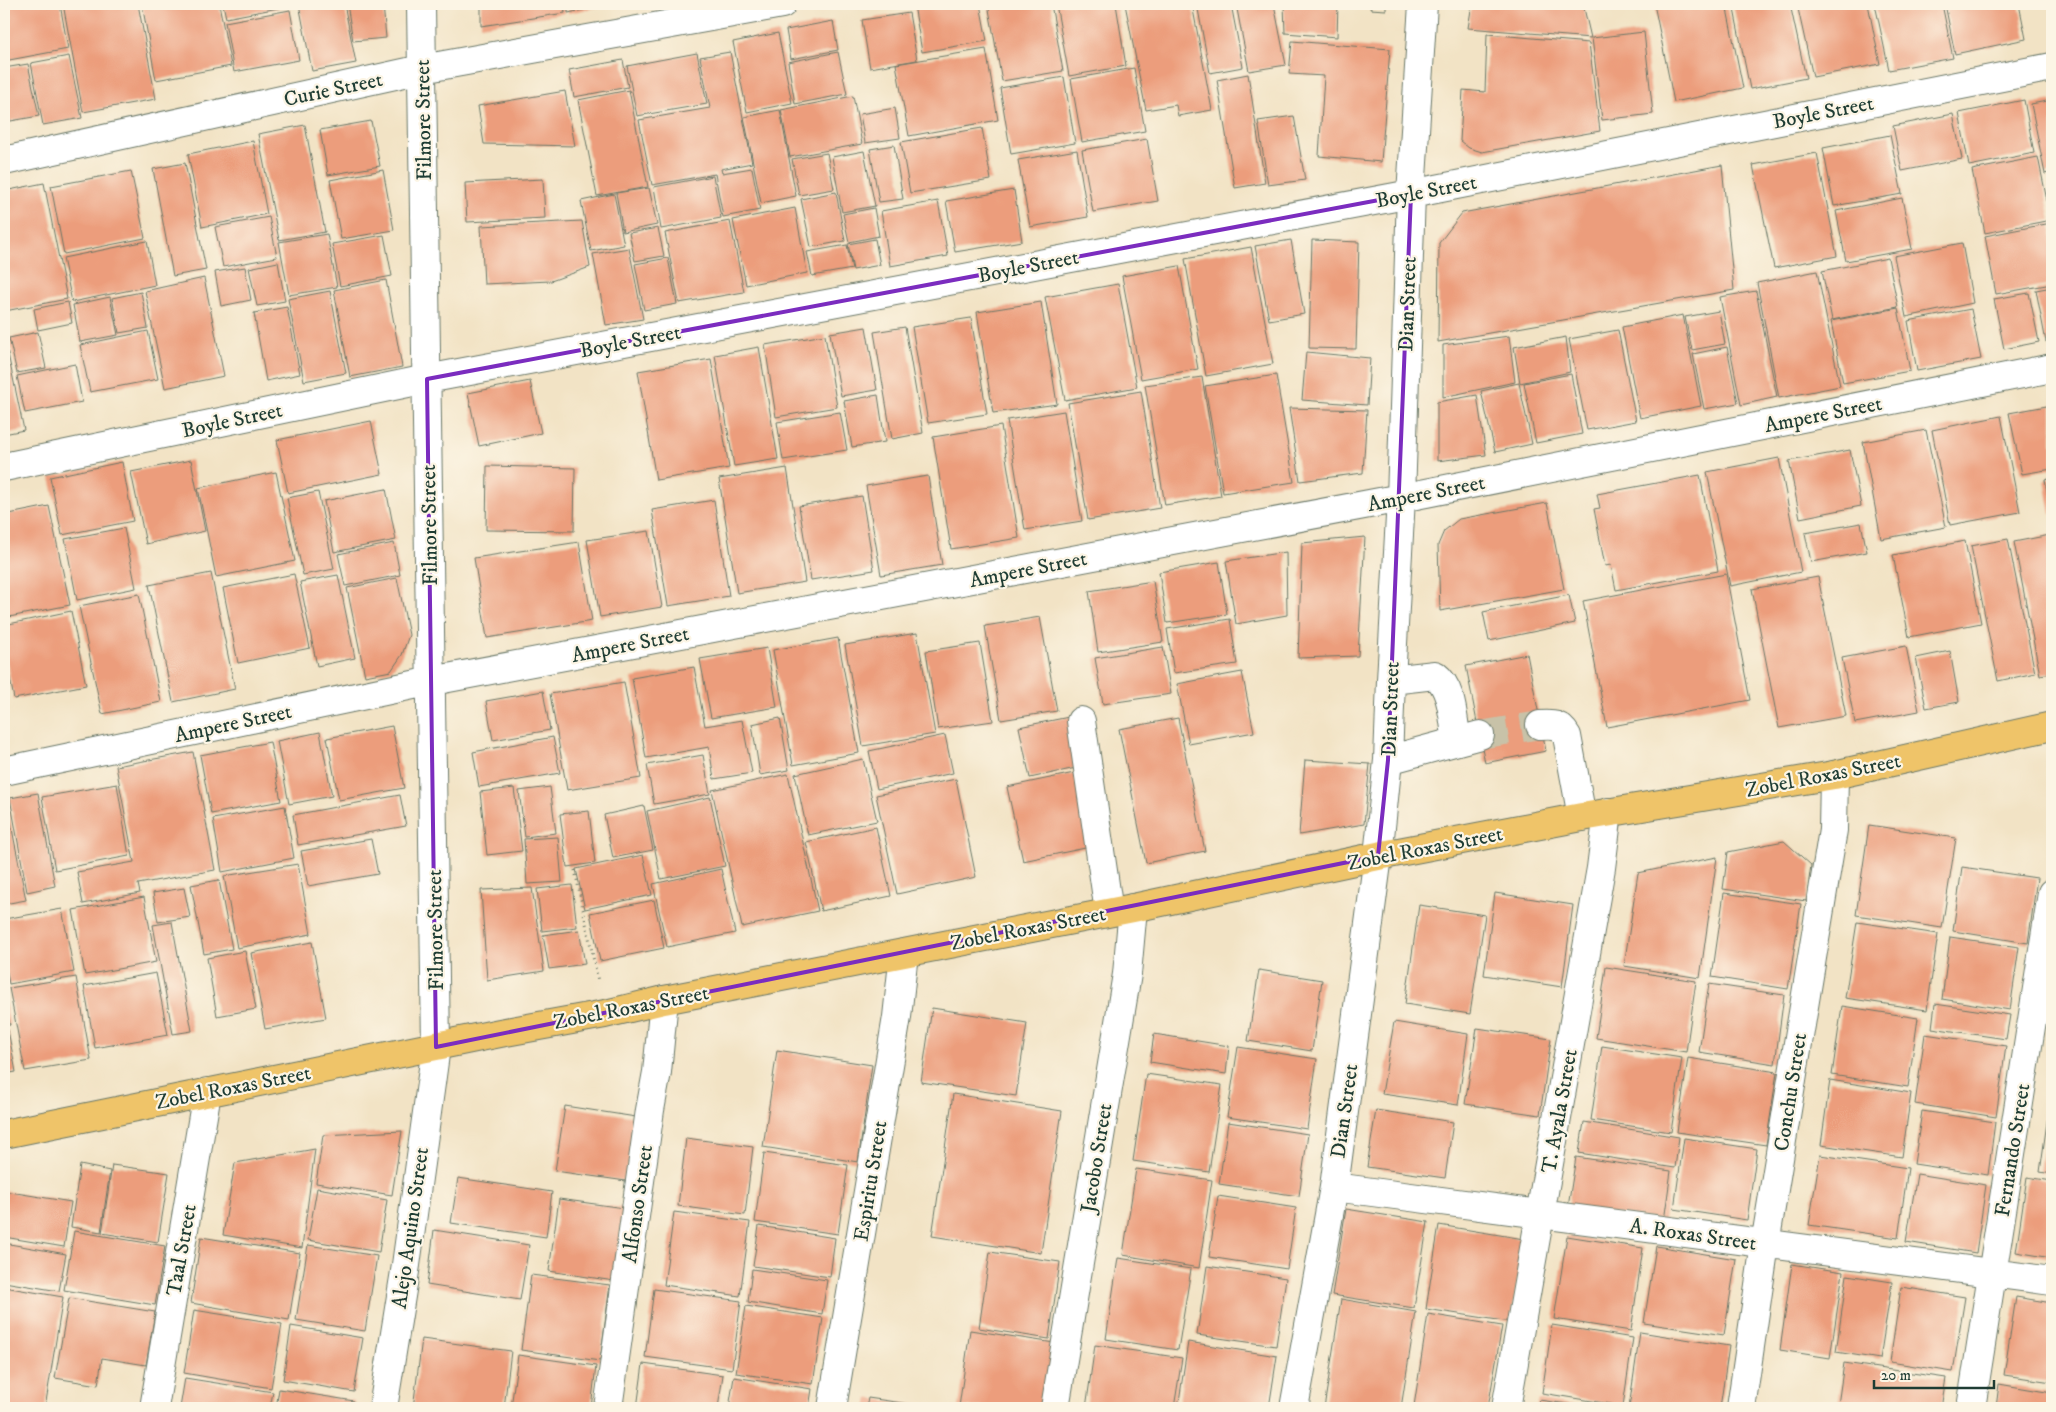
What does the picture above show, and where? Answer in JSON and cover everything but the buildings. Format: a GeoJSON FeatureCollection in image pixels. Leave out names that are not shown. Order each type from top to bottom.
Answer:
{"type":"FeatureCollection","features":[{"type":"Feature","properties":{"kind":"main road","name":"Zobel Roxas Street"},"geometry":{"type":"LineString","coordinates":[[4,1134],[500,1033],[605,1014],[664,1000],[1121,910],[1378,856],[1608,812],[1834,776],[2052,726]]}},
{"type":"Feature","properties":{"kind":"street","name":"Filmore Street"},"geometry":{"type":"LineString","coordinates":[[421,4],[436,1047]]}},
{"type":"Feature","properties":{"kind":"street","name":"Curie Street"},"geometry":{"type":"LineString","coordinates":[[4,161],[422,69],[782,4]]}},
{"type":"Feature","properties":{"kind":"street","name":"Dian Street"},"geometry":{"type":"LineString","coordinates":[[1294,1408],[1334,1187],[1378,856],[1388,760],[1401,498],[1411,194],[1424,4]]}},
{"type":"Feature","properties":{"kind":"street","name":"Boyle Street"},"geometry":{"type":"LineString","coordinates":[[4,467],[427,379],[1411,194],[2052,67]]}},
{"type":"Feature","properties":{"kind":"street","name":"Ampere Street"},"geometry":{"type":"LineString","coordinates":[[4,770],[432,681],[1401,498],[2052,368]]}},
{"type":"Feature","properties":{"kind":"street"},"geometry":{"type":"LineString","coordinates":[[1388,760],[1469,738],[1443,681],[1435,676],[1391,680]]}},
{"type":"Feature","properties":{"kind":"street","name":"Jacobo Street"},"geometry":{"type":"LineString","coordinates":[[1055,1408],[1125,984],[1121,910],[1081,721]]}},
{"type":"Feature","properties":{"kind":"street"},"geometry":{"type":"LineString","coordinates":[[1540,725],[1553,724],[1562,729],[1566,736],[1582,817]]}},
{"type":"Feature","properties":{"kind":"street","name":"Conchu Street"},"geometry":{"type":"LineString","coordinates":[[1741,1408],[1765,1244],[1833,830],[1834,776]]}},
{"type":"Feature","properties":{"kind":"street","name":"T. Ayala Street"},"geometry":{"type":"LineString","coordinates":[[1506,1408],[1601,868],[1608,812]]}},
{"type":"Feature","properties":{"kind":"street","name":"Fernando Street"},"geometry":{"type":"LineString","coordinates":[[1971,1408],[2052,892]]}},
{"type":"Feature","properties":{"kind":"street","name":"Espiritu Street"},"geometry":{"type":"LineString","coordinates":[[832,1408],[897,1017],[904,953]]}},
{"type":"Feature","properties":{"kind":"street","name":"Alfonso Street"},"geometry":{"type":"LineString","coordinates":[[608,1408],[650,1110],[658,1072],[664,1000]]}},
{"type":"Feature","properties":{"kind":"street","name":"Alejo Aquino Street"},"geometry":{"type":"LineString","coordinates":[[383,1408],[406,1265],[436,1047]]}},
{"type":"Feature","properties":{"kind":"street","name":"Taal Street"},"geometry":{"type":"LineString","coordinates":[[154,1408],[207,1092]]}},
{"type":"Feature","properties":{"kind":"street","name":"A. Roxas Street"},"geometry":{"type":"LineString","coordinates":[[1334,1187],[2052,1281]]}},
{"type":"Feature","properties":{"kind":"path"},"geometry":{"type":"LineString","coordinates":[[575,870],[605,1014]]}},
{"type":"Feature","properties":{"kind":"highlighted area"},"geometry":{"type":"Polygon","coordinates":[[[1411,194],[1388,760],[1378,856],[436,1047],[427,379],[1411,194]]]}},
{"type":"Feature","properties":{"kind":"tunnel"},"geometry":{"type":"LineString","coordinates":[[1480,735],[1540,725]]}}]}
